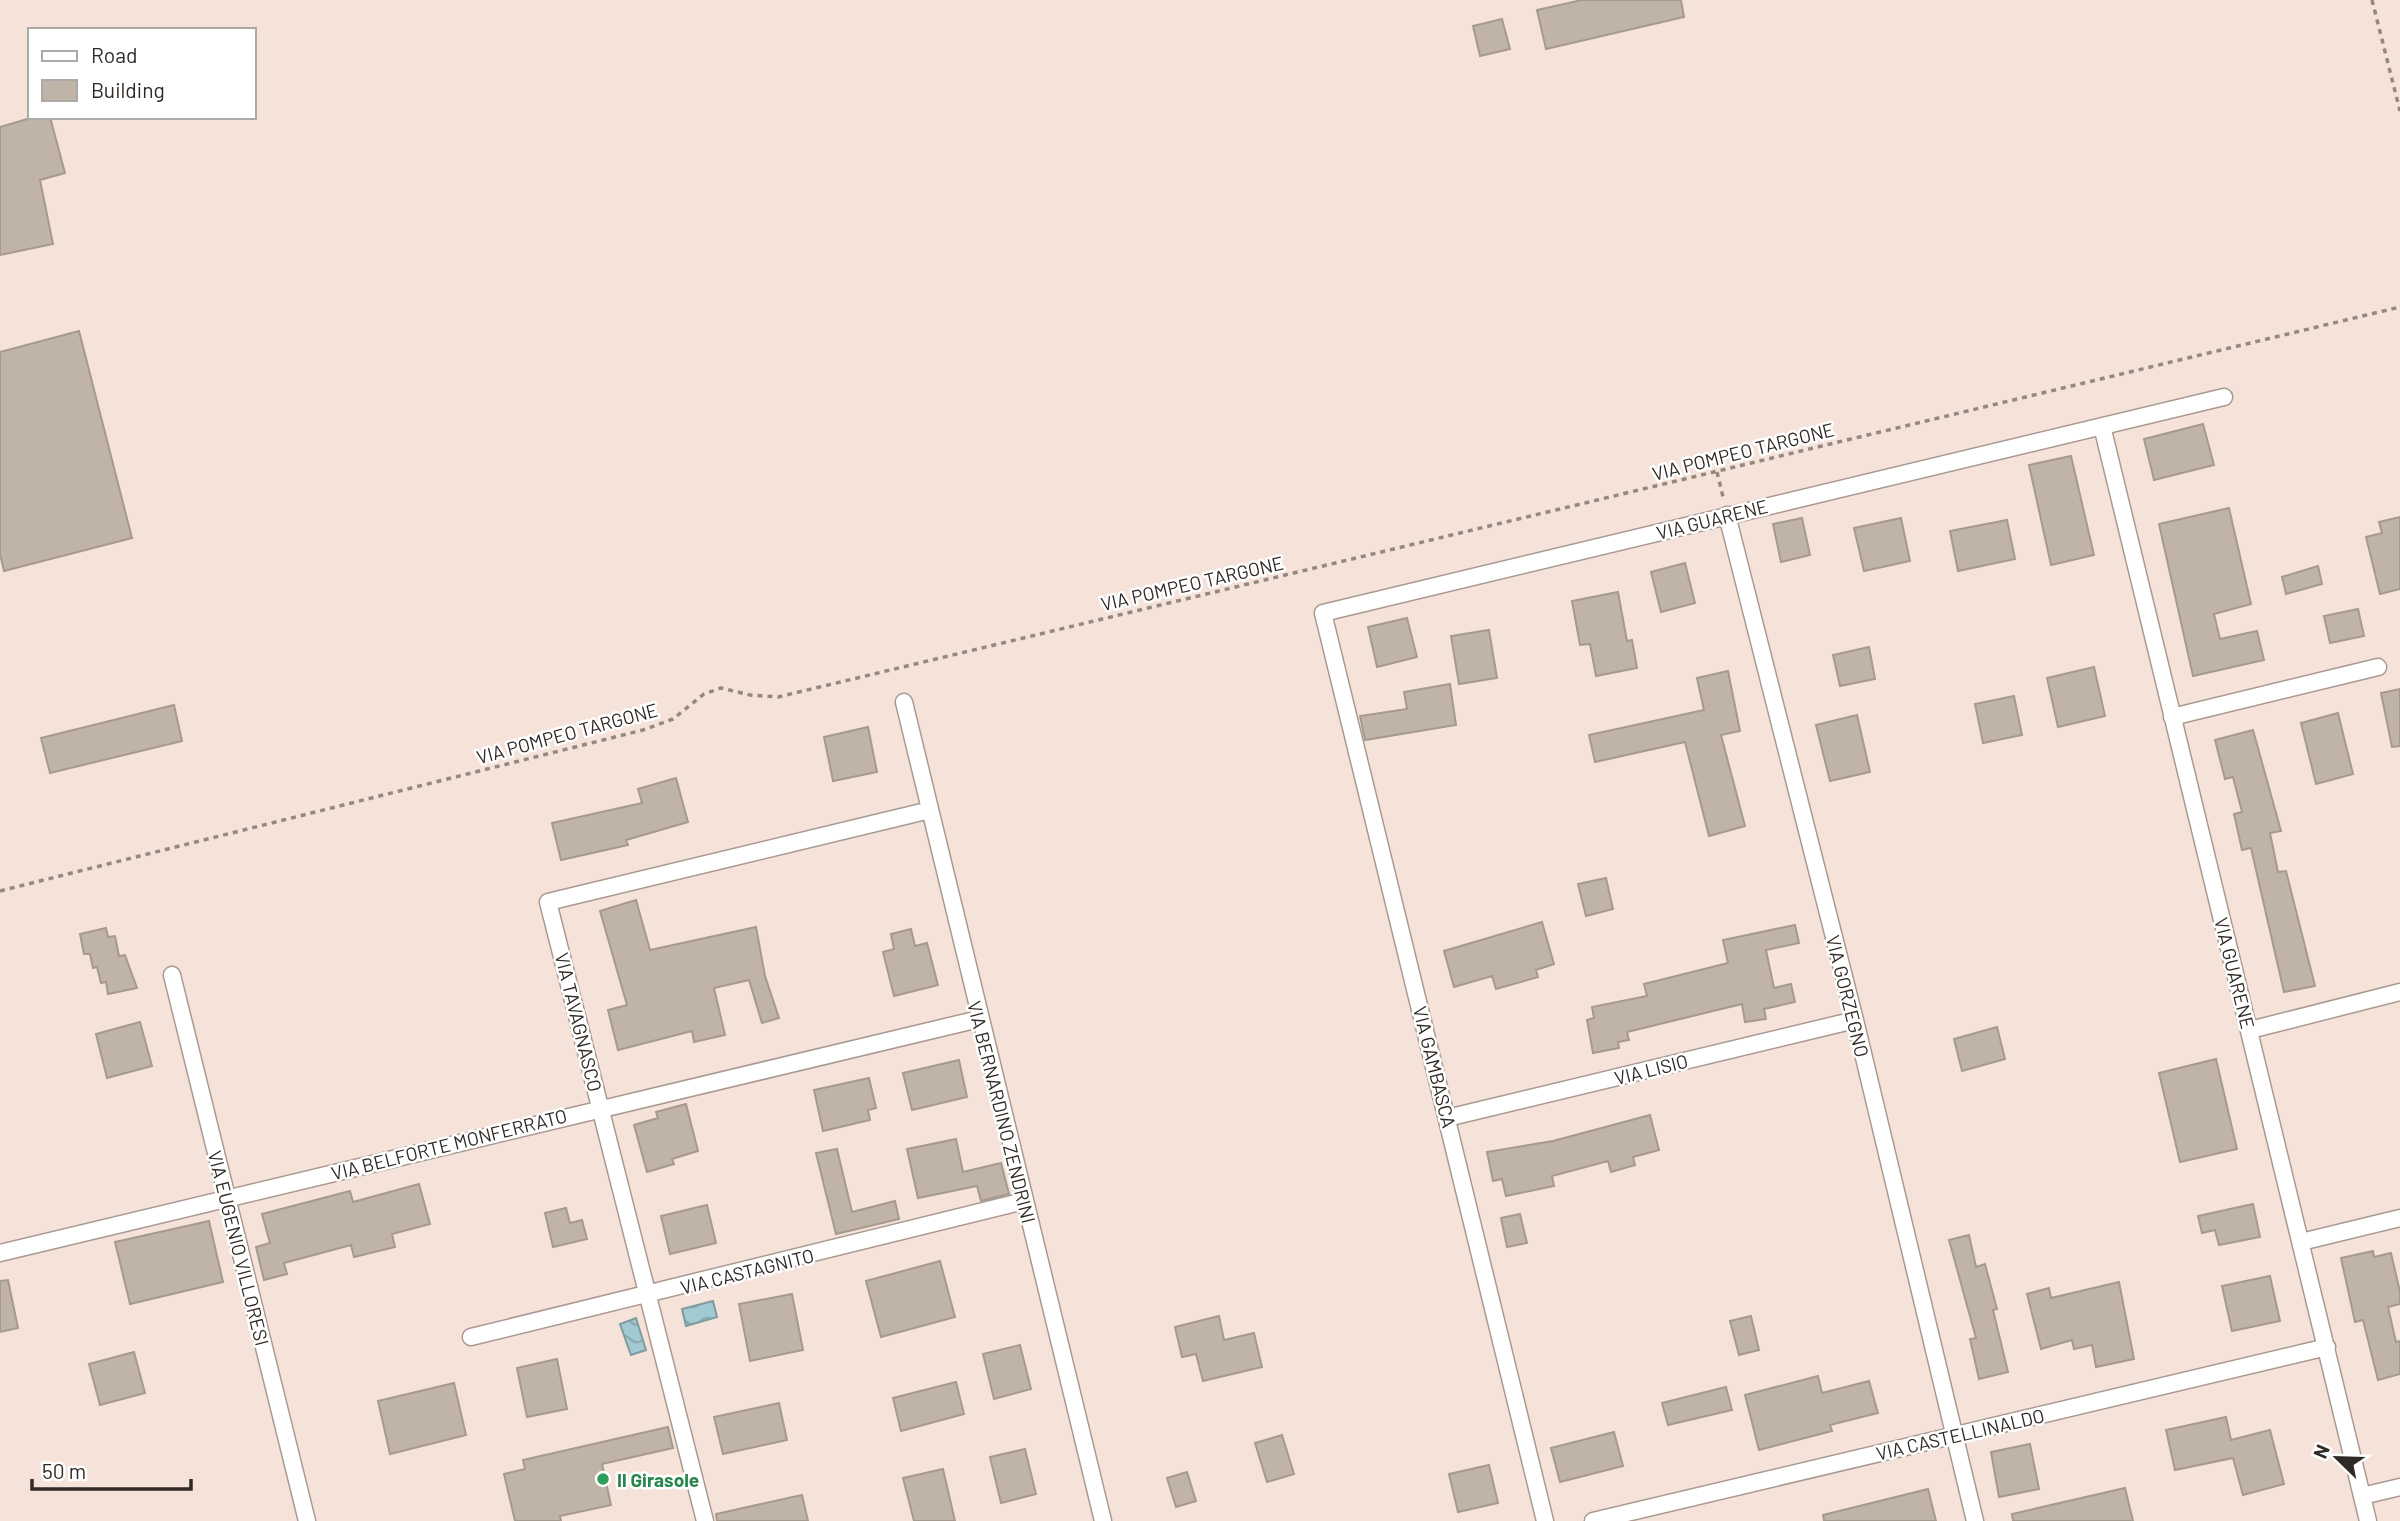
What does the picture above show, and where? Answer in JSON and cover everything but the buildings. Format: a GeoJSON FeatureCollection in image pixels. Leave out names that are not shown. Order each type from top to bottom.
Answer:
{"type":"FeatureCollection","features":[{"type":"Feature","properties":{"kind":"street","name":"VIA GUARENE"},"geometry":{"type":"LineString","coordinates":[[1323,614],[2224,397]]}},
{"type":"Feature","properties":{"kind":"street","name":"VIA GUARENE"},"geometry":{"type":"LineString","coordinates":[[2102,426],[2368,1521]]}},
{"type":"Feature","properties":{"kind":"street","name":"VIA GORZEGNO"},"geometry":{"type":"LineString","coordinates":[[1727,515],[1855,1020],[1975,1521]]}},
{"type":"Feature","properties":{"kind":"street","name":"VIA GAMBASCA"},"geometry":{"type":"LineString","coordinates":[[1323,614],[1545,1521]]}},
{"type":"Feature","properties":{"kind":"street"},"geometry":{"type":"LineString","coordinates":[[2172,718],[2378,667]]}},
{"type":"Feature","properties":{"kind":"street","name":"VIA BERNARDINO ZENDRINI"},"geometry":{"type":"LineString","coordinates":[[904,702],[1103,1521]]}},
{"type":"Feature","properties":{"kind":"street","name":"VIA TAVAGNASCO"},"geometry":{"type":"LineString","coordinates":[[705,1521],[548,902],[930,810]]}},
{"type":"Feature","properties":{"kind":"street","name":"VIA EUGENIO VILLORESI"},"geometry":{"type":"LineString","coordinates":[[172,975],[307,1521]]}},
{"type":"Feature","properties":{"kind":"street"},"geometry":{"type":"LineString","coordinates":[[2250,1030],[2400,992]]}},
{"type":"Feature","properties":{"kind":"street","name":"VIA BELFORTE MONFERRATO"},"geometry":{"type":"LineString","coordinates":[[0,1253],[601,1107],[979,1019]]}},
{"type":"Feature","properties":{"kind":"street","name":"VIA LISIO"},"geometry":{"type":"LineString","coordinates":[[1447,1118],[1855,1020]]}},
{"type":"Feature","properties":{"kind":"street","name":"VIA CASTAGNITO"},"geometry":{"type":"LineString","coordinates":[[471,1337],[648,1296],[1024,1201]]}},
{"type":"Feature","properties":{"kind":"street"},"geometry":{"type":"LineString","coordinates":[[2301,1242],[2400,1218]]}},
{"type":"Feature","properties":{"kind":"street","name":"VIA CASTELLINALDO"},"geometry":{"type":"LineString","coordinates":[[1593,1521],[2327,1347]]}},
{"type":"Feature","properties":{"kind":"street"},"geometry":{"type":"LineString","coordinates":[[2362,1496],[2400,1487]]}},
{"type":"Feature","properties":{"kind":"path"},"geometry":{"type":"LineString","coordinates":[[2372,0],[2400,111]]}},
{"type":"Feature","properties":{"kind":"path","name":"VIA POMPEO TARGONE"},"geometry":{"type":"LineString","coordinates":[[0,891],[643,730],[673,719],[704,694],[722,688],[750,695],[778,697],[2400,307]]}},
{"type":"Feature","properties":{"kind":"path"},"geometry":{"type":"LineString","coordinates":[[1717,472],[1727,515]]}},
{"type":"Feature","properties":{"kind":"water"},"geometry":{"type":"Polygon","coordinates":[[[713,1301],[717,1317],[686,1326],[682,1309],[713,1301]]]}},
{"type":"Feature","properties":{"kind":"water"},"geometry":{"type":"Polygon","coordinates":[[[636,1318],[646,1350],[631,1355],[620,1324],[636,1318]]]}},
{"type":"Feature","properties":{"kind":"place","name":"Il Girasole"},"geometry":{"type":"Point","coordinates":[603,1479]}}]}
